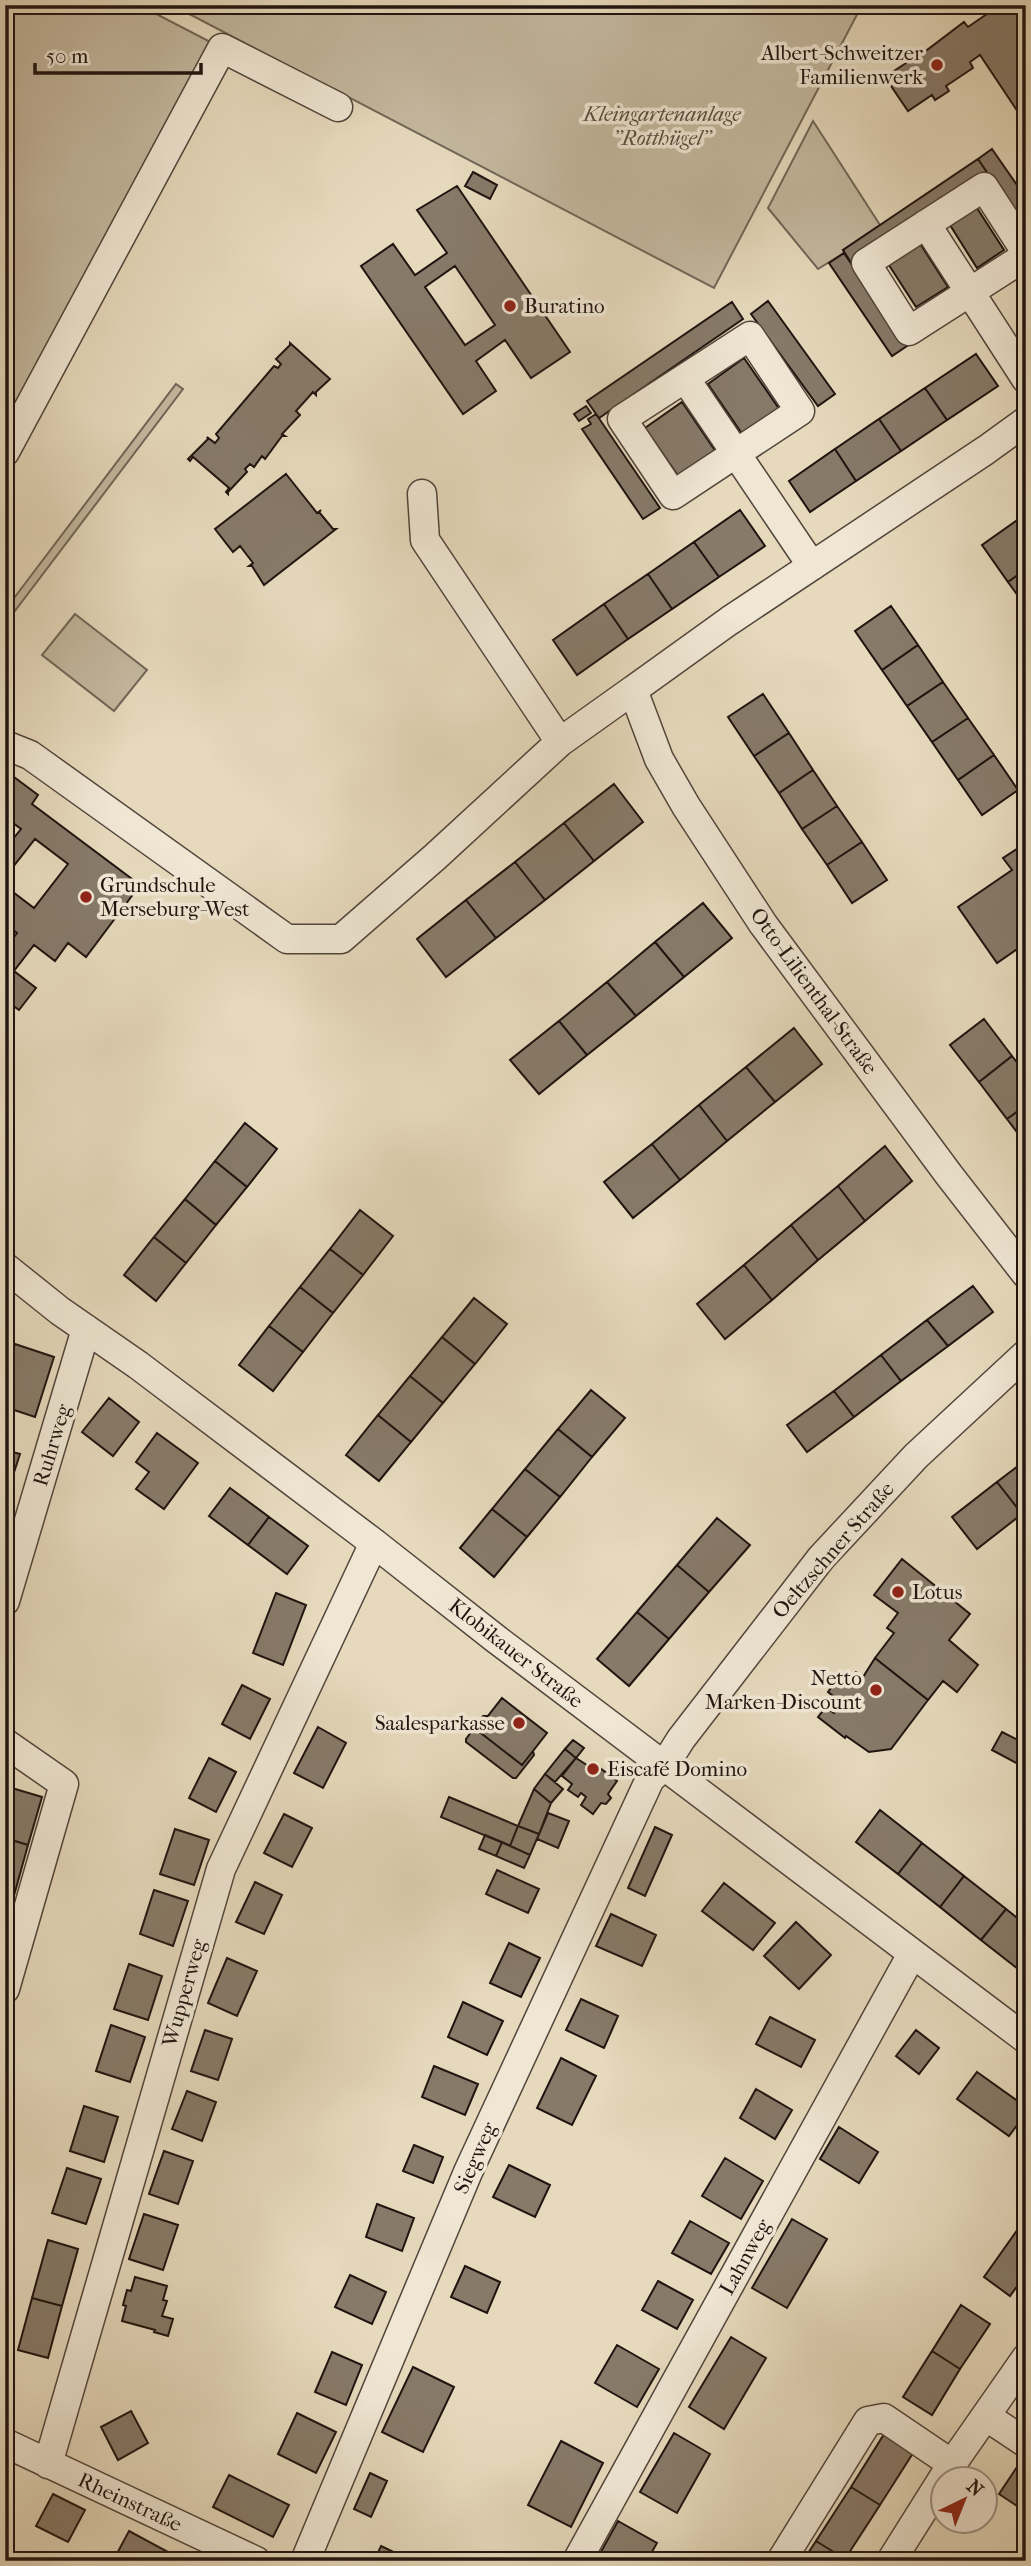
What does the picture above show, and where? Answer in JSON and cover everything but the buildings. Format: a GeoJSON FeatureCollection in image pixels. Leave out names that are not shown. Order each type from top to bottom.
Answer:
{"type":"FeatureCollection","features":[{"type":"Feature","properties":{"kind":"street"},"geometry":{"type":"LineString","coordinates":[[5,452],[222,48],[338,107]]}},
{"type":"Feature","properties":{"kind":"street"},"geometry":{"type":"LineString","coordinates":[[984,187],[1026,254],[909,331],[866,263],[926,225],[984,187]]}},
{"type":"Feature","properties":{"kind":"street"},"geometry":{"type":"LineString","coordinates":[[926,225],[1026,379]]}},
{"type":"Feature","properties":{"kind":"street"},"geometry":{"type":"LineString","coordinates":[[750,335],[800,411],[673,495],[622,419],[685,378],[750,335]]}},
{"type":"Feature","properties":{"kind":"street"},"geometry":{"type":"LineString","coordinates":[[685,378],[812,566]]}},
{"type":"Feature","properties":{"kind":"street"},"geometry":{"type":"LineString","coordinates":[[5,745],[30,755],[287,939],[341,939],[561,742],[729,621],[1026,421]]}},
{"type":"Feature","properties":{"kind":"street"},"geometry":{"type":"LineString","coordinates":[[422,494],[425,540],[561,742]]}},
{"type":"Feature","properties":{"kind":"street","name":"Otto-Lilienthal-Straße"},"geometry":{"type":"LineString","coordinates":[[633,690],[659,759],[686,806],[763,924],[1026,1274]]}},
{"type":"Feature","properties":{"kind":"street","name":"Klobikauer Straße"},"geometry":{"type":"LineString","coordinates":[[5,1267],[374,1543],[1026,2039]]}},
{"type":"Feature","properties":{"kind":"street","name":"Ruhrweg"},"geometry":{"type":"LineString","coordinates":[[5,1601],[86,1329]]}},
{"type":"Feature","properties":{"kind":"street","name":"Oeltzschner Straße"},"geometry":{"type":"LineString","coordinates":[[664,1766],[697,1718],[821,1558],[916,1456],[1026,1354]]}},
{"type":"Feature","properties":{"kind":"street","name":"Wupperweg"},"geometry":{"type":"LineString","coordinates":[[48,2464],[221,1869],[374,1543]]}},
{"type":"Feature","properties":{"kind":"street"},"geometry":{"type":"LineString","coordinates":[[5,1742],[64,1784],[5,1989]]}},
{"type":"Feature","properties":{"kind":"street","name":"Siegweg"},"geometry":{"type":"LineString","coordinates":[[305,2561],[468,2172],[650,1779],[664,1766]]}},
{"type":"Feature","properties":{"kind":"street","name":"Lahnweg"},"geometry":{"type":"LineString","coordinates":[[577,2561],[912,1954]]}},
{"type":"Feature","properties":{"kind":"street"},"geometry":{"type":"LineString","coordinates":[[781,2561],[868,2421],[884,2418],[952,2464],[1026,2358]]}},
{"type":"Feature","properties":{"kind":"street"},"geometry":{"type":"LineString","coordinates":[[987,2417],[1026,2443]]}},
{"type":"Feature","properties":{"kind":"street","name":"Rheinstraße"},"geometry":{"type":"LineString","coordinates":[[5,2443],[256,2561]]}},
{"type":"Feature","properties":{"kind":"street"},"geometry":{"type":"LineString","coordinates":[[891,2561],[930,2499]]}},
{"type":"Feature","properties":{"kind":"green space"},"geometry":{"type":"Polygon","coordinates":[[[5,5],[139,5],[222,48],[5,452],[5,5]]]}},
{"type":"Feature","properties":{"kind":"green space","name":"Kleingartenanlage ''Rotthügel''"},"geometry":{"type":"Polygon","coordinates":[[[172,5],[862,5],[714,288],[172,5]]]}},
{"type":"Feature","properties":{"kind":"green space"},"geometry":{"type":"Polygon","coordinates":[[[813,121],[880,225],[818,269],[768,208],[813,121]]]}},
{"type":"Feature","properties":{"kind":"green space"},"geometry":{"type":"Polygon","coordinates":[[[176,384],[183,389],[5,624],[5,610],[176,384]]]}},
{"type":"Feature","properties":{"kind":"green space"},"geometry":{"type":"Polygon","coordinates":[[[75,614],[147,670],[114,711],[42,655],[75,614]]]}},
{"type":"Feature","properties":{"kind":"place","name":"Albert-Schweitzer Familienwerk"},"geometry":{"type":"Point","coordinates":[937,65]}},
{"type":"Feature","properties":{"kind":"place","name":"Buratino"},"geometry":{"type":"Point","coordinates":[510,306]}},
{"type":"Feature","properties":{"kind":"place","name":"Grundschule Merseburg-West"},"geometry":{"type":"Point","coordinates":[86,897]}},
{"type":"Feature","properties":{"kind":"place","name":"Lotus"},"geometry":{"type":"Point","coordinates":[898,1592]}},
{"type":"Feature","properties":{"kind":"place","name":"Netto Marken-Discount"},"geometry":{"type":"Point","coordinates":[876,1690]}},
{"type":"Feature","properties":{"kind":"place","name":"Saalesparkasse"},"geometry":{"type":"Point","coordinates":[519,1723]}},
{"type":"Feature","properties":{"kind":"place","name":"Eiscafé Domino"},"geometry":{"type":"Point","coordinates":[593,1769]}}]}
